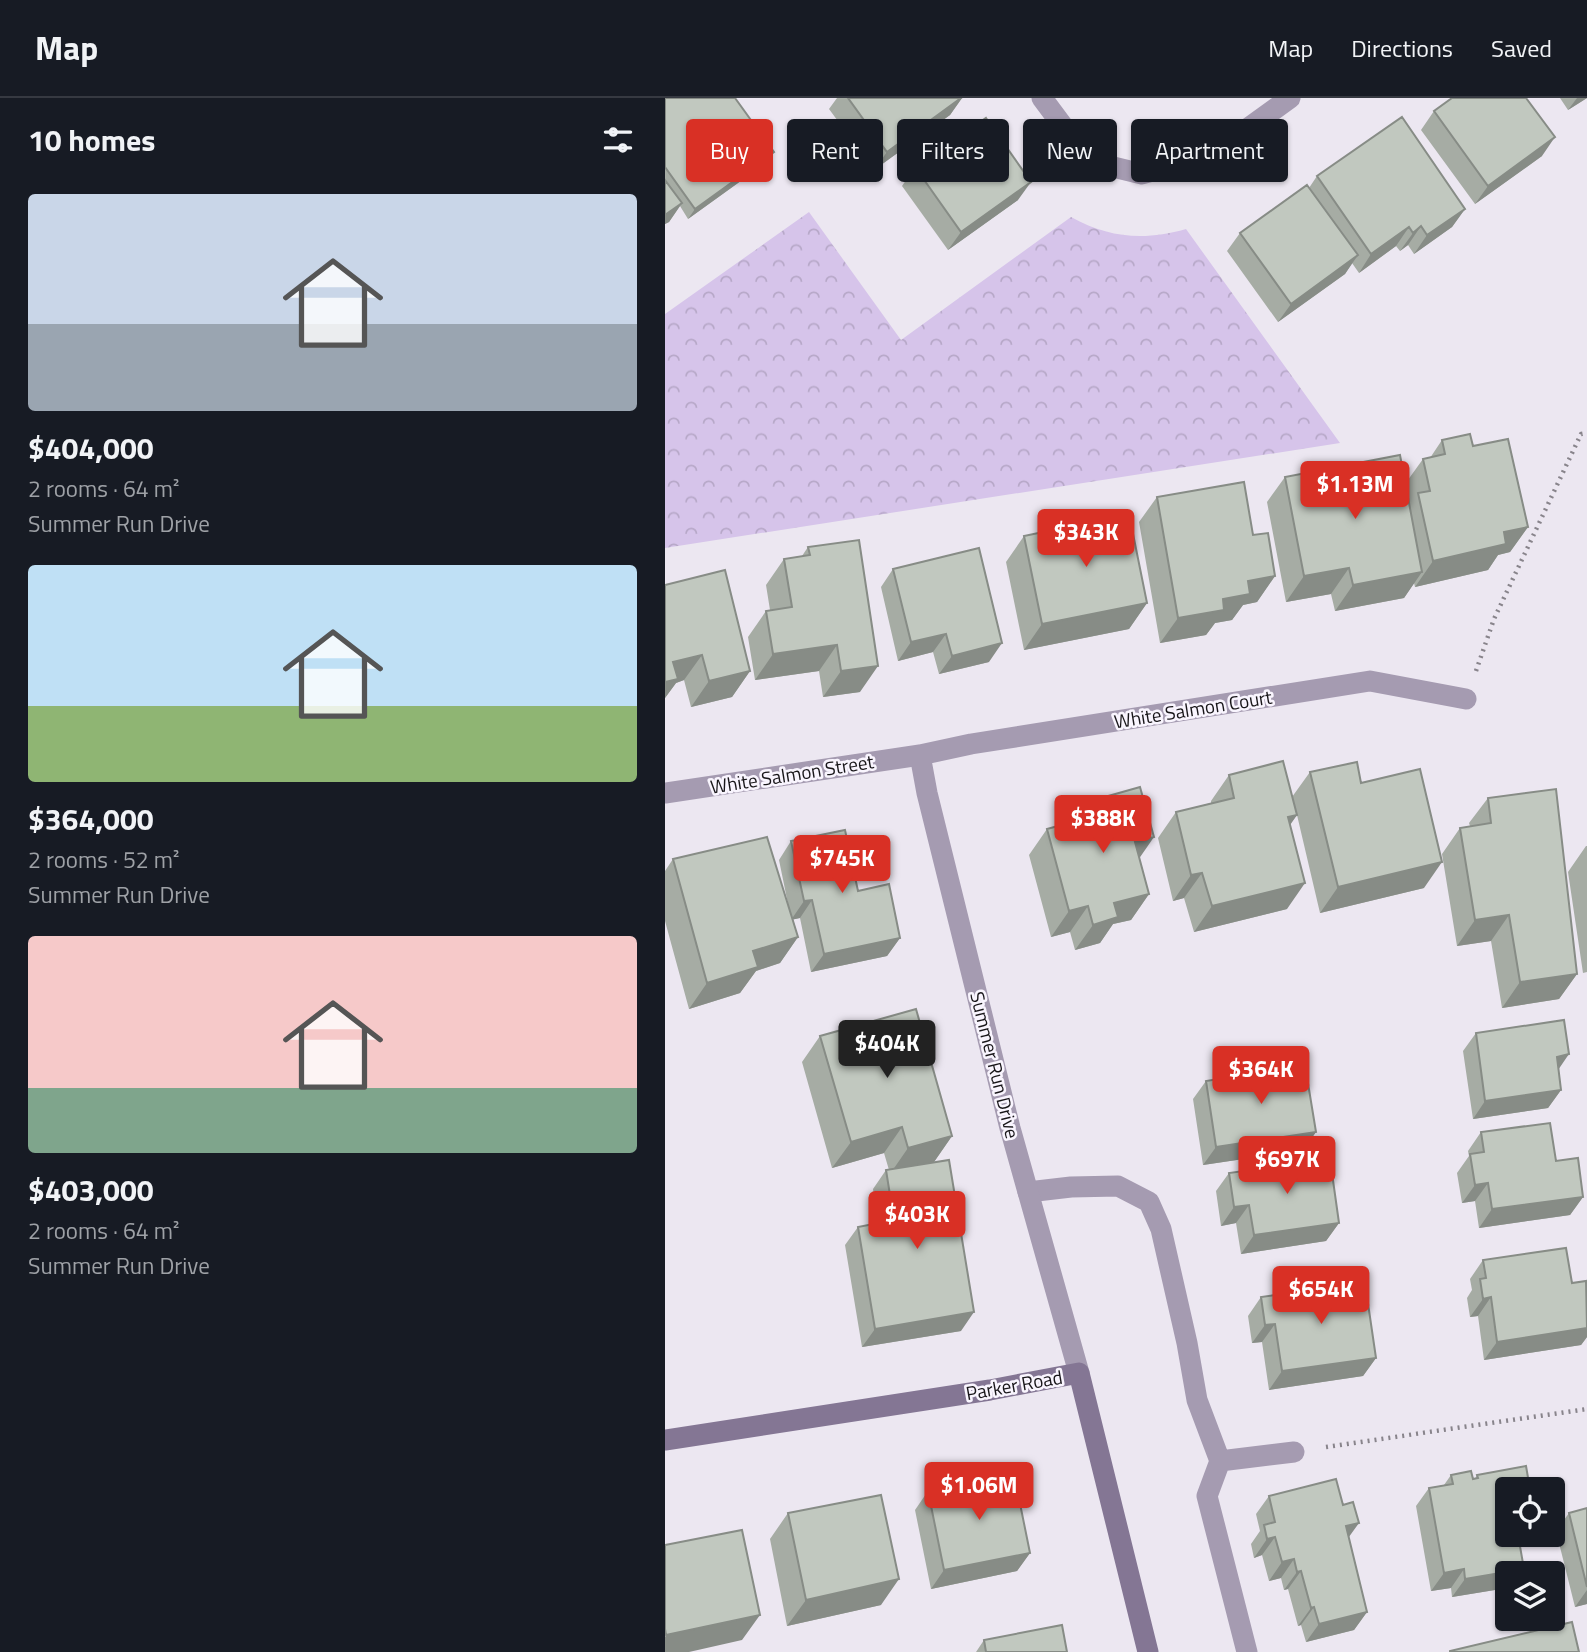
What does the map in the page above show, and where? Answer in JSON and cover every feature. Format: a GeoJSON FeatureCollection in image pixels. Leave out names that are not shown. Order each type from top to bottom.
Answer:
{"type":"FeatureCollection","features":[{"type":"Feature","properties":{"kind":"street"},"geometry":{"type":"LineString","coordinates":[[1042,98],[1077,145],[1105,165],[1142,174],[1211,155],[1290,98]]}},
{"type":"Feature","properties":{"kind":"street","name":"White Salmon Court"},"geometry":{"type":"LineString","coordinates":[[920,755],[971,744],[1370,681],[1466,699]]}},
{"type":"Feature","properties":{"kind":"street","name":"White Salmon Street"},"geometry":{"type":"LineString","coordinates":[[665,793],[920,755]]}},
{"type":"Feature","properties":{"kind":"street","name":"Summer Run Drive"},"geometry":{"type":"LineString","coordinates":[[920,755],[927,793],[1028,1192],[1079,1373]]}},
{"type":"Feature","properties":{"kind":"street"},"geometry":{"type":"LineString","coordinates":[[1028,1192],[1071,1187],[1118,1186],[1149,1202],[1161,1229],[1197,1400],[1220,1461],[1207,1496],[1247,1652]]}},
{"type":"Feature","properties":{"kind":"street","name":"Parker Road"},"geometry":{"type":"LineString","coordinates":[[665,1440],[963,1394],[1079,1373],[1148,1652]]}},
{"type":"Feature","properties":{"kind":"street"},"geometry":{"type":"LineString","coordinates":[[1220,1461],[1294,1452]]}},
{"type":"Feature","properties":{"kind":"path"},"geometry":{"type":"LineString","coordinates":[[1483,650],[1494,619],[1581,434],[1587,433]]}},
{"type":"Feature","properties":{"kind":"path"},"geometry":{"type":"LineString","coordinates":[[1294,1452],[1587,1409]]}},
{"type":"Feature","properties":{"kind":"green space"},"geometry":{"type":"Polygon","coordinates":[[[809,212],[901,340],[1071,217],[1099,229],[1127,235],[1156,235],[1186,229],[1340,443],[665,548],[665,314],[809,212]]]}},
{"type":"Feature","properties":{"kind":"building"},"geometry":{"type":"Polygon","coordinates":[[[665,98],[735,98],[750,119],[686,119],[686,182],[732,182],[695,209],[665,167],[665,98]]]}},
{"type":"Feature","properties":{"kind":"building"},"geometry":{"type":"Polygon","coordinates":[[[848,98],[961,98],[932,119],[897,119],[897,145],[887,152],[883,146],[883,119],[863,119],[848,98]]]}},
{"type":"Feature","properties":{"kind":"building"},"geometry":{"type":"Polygon","coordinates":[[[1452,98],[1526,98],[1555,137],[1488,186],[1434,111],[1452,98]]]}},
{"type":"Feature","properties":{"kind":"building"},"geometry":{"type":"Polygon","coordinates":[[[1402,117],[1465,209],[1427,235],[1421,226],[1413,233],[1409,227],[1371,254],[1317,176],[1402,117]]]}},
{"type":"Feature","properties":{"kind":"building"},"geometry":{"type":"Polygon","coordinates":[[[1009,151],[1023,171],[1023,182],[1031,182],[961,232],[926,182],[1009,182],[1009,151]]]}},
{"type":"Feature","properties":{"kind":"building"},"geometry":{"type":"Polygon","coordinates":[[[665,180],[682,203],[665,215],[665,180]]]}},
{"type":"Feature","properties":{"kind":"building"},"geometry":{"type":"Polygon","coordinates":[[[1307,185],[1358,255],[1291,304],[1240,233],[1307,185]]]}},
{"type":"Feature","properties":{"kind":"building"},"geometry":{"type":"Polygon","coordinates":[[[1470,434],[1473,446],[1508,439],[1528,527],[1504,532],[1506,544],[1433,561],[1418,493],[1430,491],[1423,459],[1445,454],[1442,440],[1470,434]]]}},
{"type":"Feature","properties":{"kind":"building"},"geometry":{"type":"Polygon","coordinates":[[[1400,455],[1422,572],[1353,585],[1349,568],[1304,576],[1285,477],[1400,455]]]}},
{"type":"Feature","properties":{"kind":"building"},"geometry":{"type":"Polygon","coordinates":[[[1244,482],[1253,535],[1268,533],[1275,576],[1248,581],[1250,594],[1223,599],[1224,610],[1178,618],[1157,497],[1244,482]]]}},
{"type":"Feature","properties":{"kind":"building"},"geometry":{"type":"Polygon","coordinates":[[[1129,514],[1147,603],[1042,624],[1024,536],[1129,514]]]}},
{"type":"Feature","properties":{"kind":"building"},"geometry":{"type":"Polygon","coordinates":[[[859,540],[878,666],[841,671],[837,645],[773,654],[766,611],[792,607],[784,559],[810,555],[808,547],[859,540]]]}},
{"type":"Feature","properties":{"kind":"building"},"geometry":{"type":"Polygon","coordinates":[[[979,548],[1002,643],[952,656],[946,634],[911,642],[893,569],[979,548]]]}},
{"type":"Feature","properties":{"kind":"building"},"geometry":{"type":"Polygon","coordinates":[[[725,570],[750,671],[709,681],[702,655],[673,662],[678,679],[665,682],[665,585],[725,570]]]}},
{"type":"Feature","properties":{"kind":"building"},"geometry":{"type":"Polygon","coordinates":[[[1283,761],[1297,815],[1288,817],[1305,883],[1212,906],[1202,873],[1191,875],[1176,812],[1234,798],[1229,775],[1283,761]]]}},
{"type":"Feature","properties":{"kind":"building"},"geometry":{"type":"Polygon","coordinates":[[[1357,762],[1361,783],[1420,769],[1442,862],[1338,887],[1310,772],[1357,762]]]}},
{"type":"Feature","properties":{"kind":"building"},"geometry":{"type":"Polygon","coordinates":[[[1140,787],[1154,837],[1135,842],[1149,894],[1114,903],[1118,917],[1093,925],[1088,906],[1069,911],[1047,829],[1091,817],[1087,802],[1140,787]]]}},
{"type":"Feature","properties":{"kind":"building"},"geometry":{"type":"Polygon","coordinates":[[[1556,789],[1577,974],[1520,982],[1509,915],[1475,920],[1460,828],[1491,823],[1488,798],[1556,789]]]}},
{"type":"Feature","properties":{"kind":"building"},"geometry":{"type":"Polygon","coordinates":[[[845,830],[858,891],[889,884],[900,938],[824,954],[812,900],[804,901],[791,841],[845,830]]]}},
{"type":"Feature","properties":{"kind":"building"},"geometry":{"type":"Polygon","coordinates":[[[767,837],[798,937],[753,951],[758,967],[707,983],[673,859],[767,837]]]}},
{"type":"Feature","properties":{"kind":"building"},"geometry":{"type":"Polygon","coordinates":[[[916,1009],[952,1136],[908,1148],[902,1127],[851,1142],[820,1036],[916,1009]]]}},
{"type":"Feature","properties":{"kind":"building"},"geometry":{"type":"Polygon","coordinates":[[[1564,1020],[1569,1054],[1557,1057],[1561,1090],[1485,1101],[1476,1033],[1564,1020]]]}},
{"type":"Feature","properties":{"kind":"building"},"geometry":{"type":"Polygon","coordinates":[[[1305,1065],[1316,1132],[1216,1147],[1206,1081],[1305,1065]]]}},
{"type":"Feature","properties":{"kind":"building"},"geometry":{"type":"Polygon","coordinates":[[[1550,1123],[1556,1161],[1578,1158],[1583,1197],[1492,1209],[1488,1183],[1475,1185],[1470,1154],[1484,1152],[1481,1132],[1550,1123]]]}},
{"type":"Feature","properties":{"kind":"building"},"geometry":{"type":"Polygon","coordinates":[[[1330,1159],[1339,1223],[1254,1235],[1249,1205],[1234,1207],[1229,1173],[1330,1159]]]}},
{"type":"Feature","properties":{"kind":"building"},"geometry":{"type":"Polygon","coordinates":[[[949,1160],[974,1312],[875,1329],[858,1227],[894,1220],[886,1170],[949,1160]]]}},
{"type":"Feature","properties":{"kind":"building"},"geometry":{"type":"Polygon","coordinates":[[[1566,1248],[1572,1283],[1586,1281],[1587,1328],[1497,1342],[1491,1297],[1483,1299],[1480,1279],[1486,1278],[1483,1260],[1566,1248]]]}},
{"type":"Feature","properties":{"kind":"building"},"geometry":{"type":"Polygon","coordinates":[[[1365,1283],[1376,1358],[1282,1371],[1275,1324],[1265,1325],[1261,1297],[1365,1283]]]}},
{"type":"Feature","properties":{"kind":"building"},"geometry":{"type":"Polygon","coordinates":[[[1526,1466],[1528,1477],[1495,1477],[1495,1547],[1520,1547],[1523,1561],[1495,1561],[1495,1574],[1465,1579],[1464,1569],[1444,1573],[1429,1488],[1453,1484],[1451,1475],[1471,1471],[1473,1479],[1478,1478],[1477,1475],[1526,1466]]]}},
{"type":"Feature","properties":{"kind":"building"},"geometry":{"type":"Polygon","coordinates":[[[1014,1474],[1030,1553],[944,1570],[928,1491],[1014,1474]]]}},
{"type":"Feature","properties":{"kind":"building"},"geometry":{"type":"Polygon","coordinates":[[[1336,1479],[1343,1505],[1353,1502],[1359,1523],[1346,1526],[1367,1612],[1319,1624],[1314,1607],[1311,1608],[1301,1571],[1297,1572],[1294,1559],[1282,1562],[1275,1537],[1267,1539],[1264,1525],[1275,1522],[1269,1496],[1336,1479]]]}},
{"type":"Feature","properties":{"kind":"building"},"geometry":{"type":"Polygon","coordinates":[[[881,1495],[899,1579],[806,1600],[788,1513],[881,1495]]]}},
{"type":"Feature","properties":{"kind":"building"},"geometry":{"type":"Polygon","coordinates":[[[1587,1508],[1587,1587],[1569,1513],[1587,1508]]]}},
{"type":"Feature","properties":{"kind":"building"},"geometry":{"type":"Polygon","coordinates":[[[742,1530],[760,1615],[666,1635],[665,1545],[742,1530]]]}},
{"type":"Feature","properties":{"kind":"building"},"geometry":{"type":"Polygon","coordinates":[[[1572,1622],[1579,1652],[1450,1652],[1534,1631],[1565,1631],[1565,1624],[1572,1622]]]}},
{"type":"Feature","properties":{"kind":"building"},"geometry":{"type":"Polygon","coordinates":[[[1062,1625],[1067,1652],[986,1652],[984,1640],[1062,1625]]]}}]}
